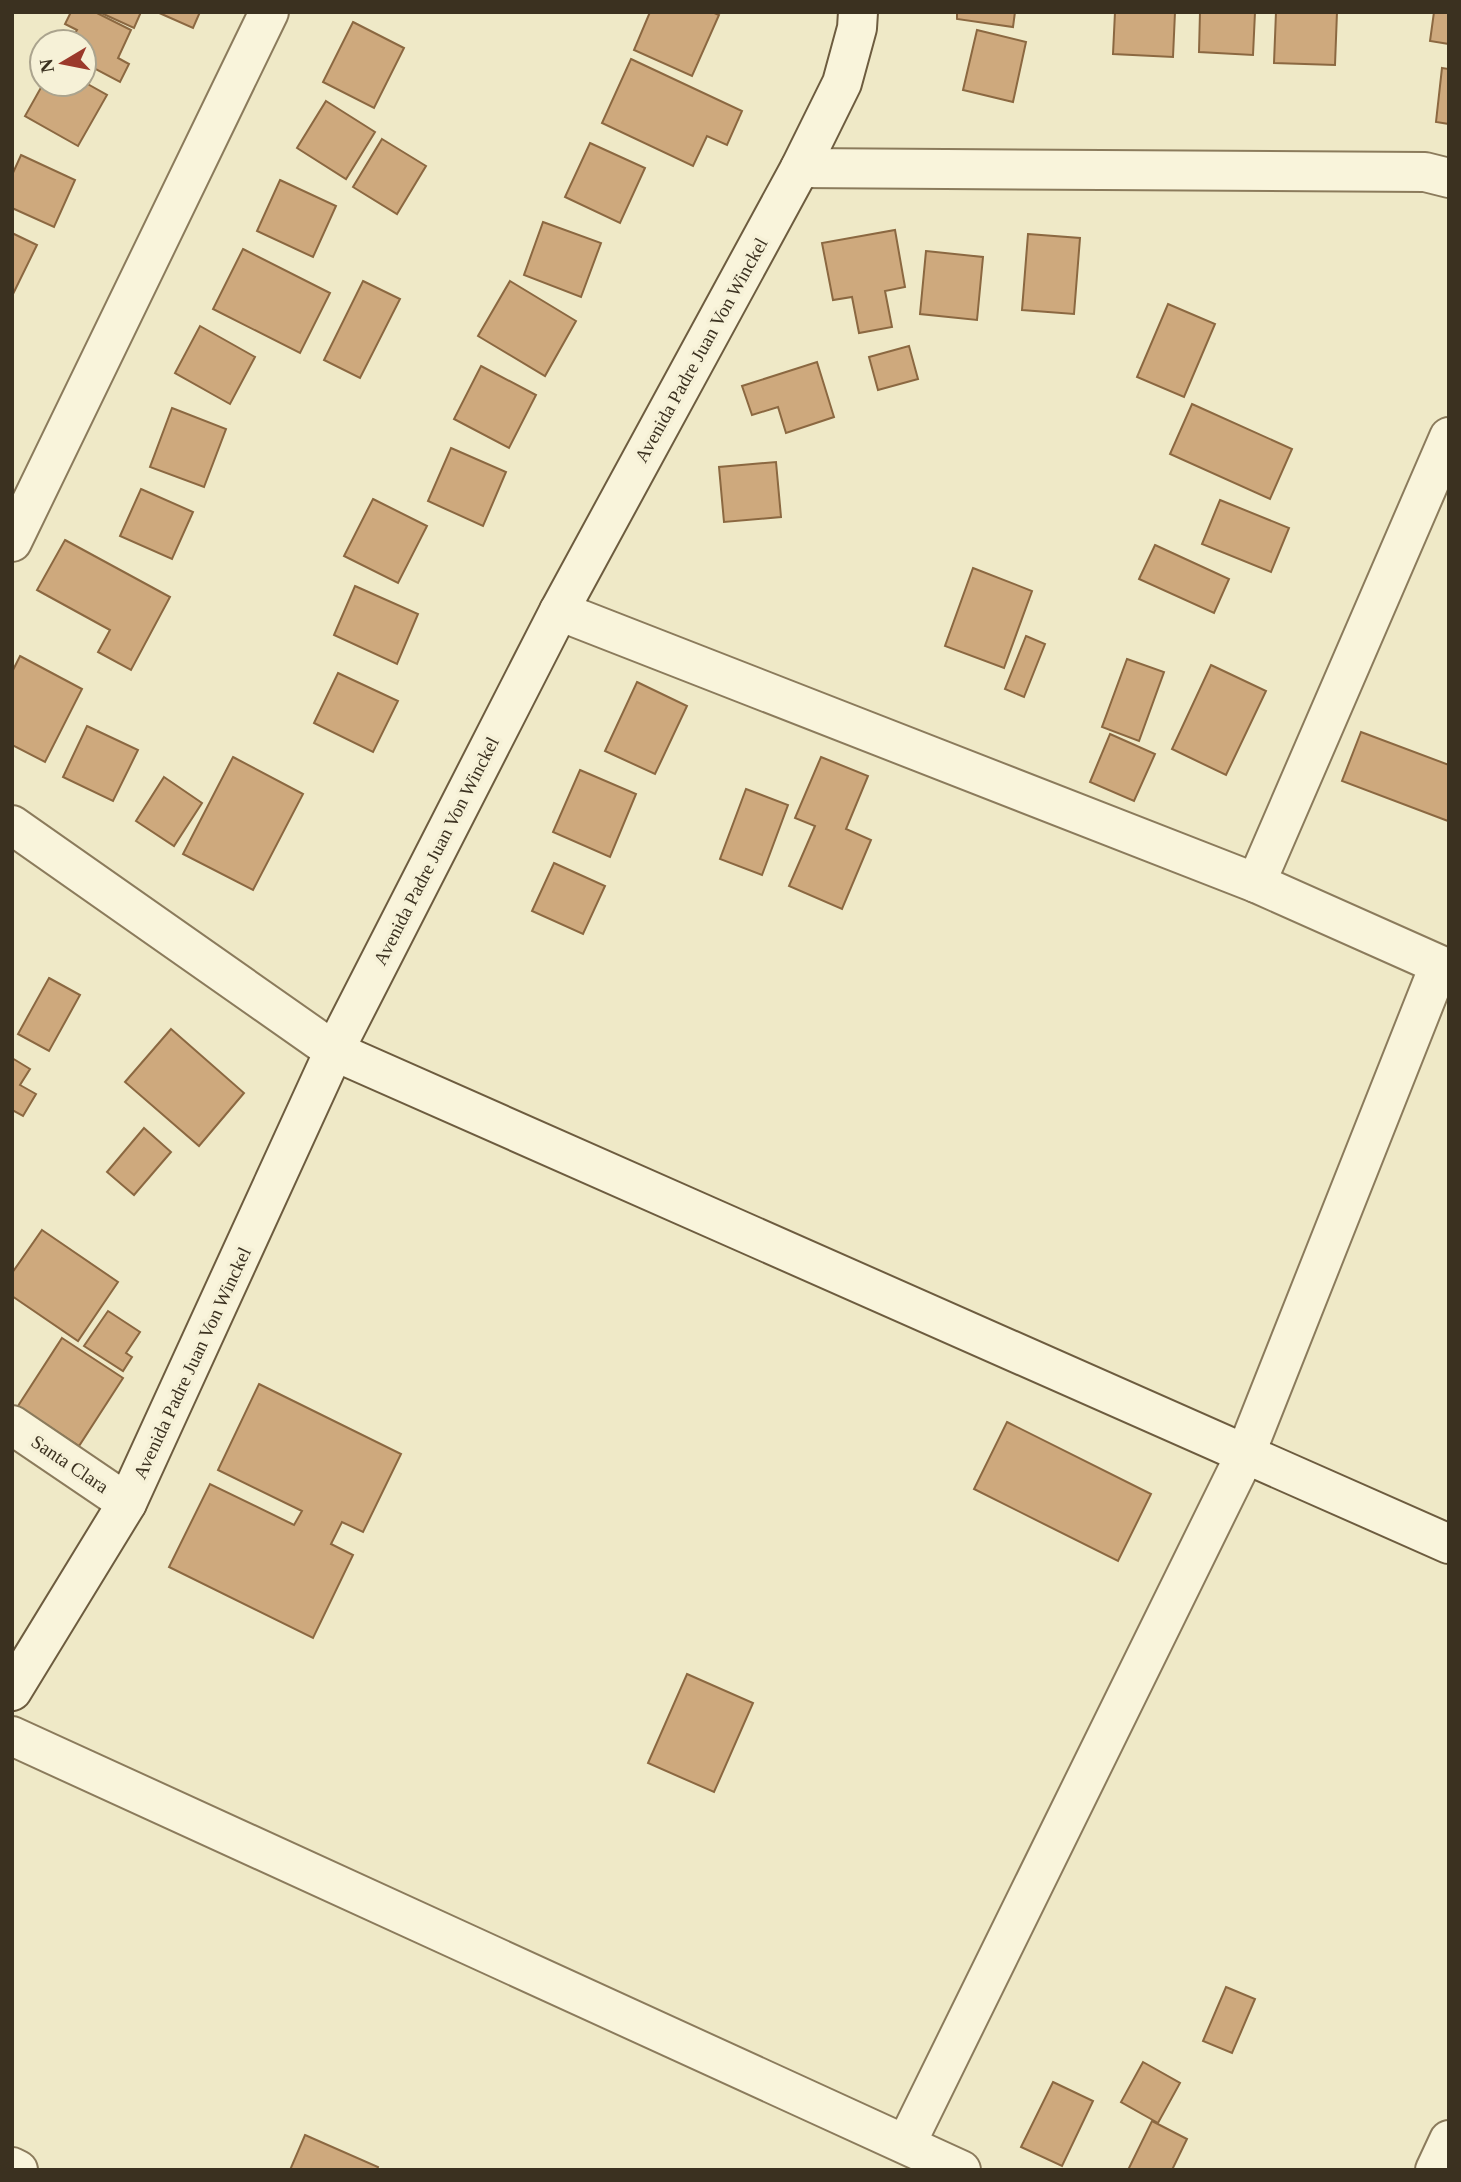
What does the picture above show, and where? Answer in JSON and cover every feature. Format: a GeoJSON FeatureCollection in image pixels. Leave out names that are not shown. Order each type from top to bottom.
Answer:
{"type":"FeatureCollection","features":[{"type":"Feature","properties":{"kind":"street"},"geometry":{"type":"LineString","coordinates":[[12,542],[269,12]]}},
{"type":"Feature","properties":{"kind":"street","name":"Avenida Padre Juan Von Winckel"},"geometry":{"type":"LineString","coordinates":[[12,1691],[127,1503],[334,1051],[559,611],[800,168],[842,83],[857,28],[858,12]]}},
{"type":"Feature","properties":{"kind":"street"},"geometry":{"type":"LineString","coordinates":[[800,168],[1425,172],[1449,178]]}},
{"type":"Feature","properties":{"kind":"street"},"geometry":{"type":"LineString","coordinates":[[1256,883],[1449,437]]}},
{"type":"Feature","properties":{"kind":"street"},"geometry":{"type":"LineString","coordinates":[[559,611],[1256,883],[1444,968],[1245,1455],[906,2144]]}},
{"type":"Feature","properties":{"kind":"street"},"geometry":{"type":"LineString","coordinates":[[12,825],[334,1051],[1449,1544]]}},
{"type":"Feature","properties":{"kind":"street","name":"Santa Clara"},"geometry":{"type":"LineString","coordinates":[[12,1425],[127,1503]]}},
{"type":"Feature","properties":{"kind":"street"},"geometry":{"type":"LineString","coordinates":[[12,1736],[961,2170]]}},
{"type":"Feature","properties":{"kind":"street"},"geometry":{"type":"LineString","coordinates":[[1435,2170],[1449,2140]]}},
{"type":"Feature","properties":{"kind":"street"},"geometry":{"type":"LineString","coordinates":[[12,2167],[18,2170]]}},
{"type":"Feature","properties":{"kind":"building"},"geometry":{"type":"Polygon","coordinates":[[[71,12],[95,12],[131,30],[118,58],[129,64],[120,82],[98,70],[98,28],[73,28],[65,24],[71,12]]]}},
{"type":"Feature","properties":{"kind":"building"},"geometry":{"type":"Polygon","coordinates":[[[99,12],[141,12],[134,28],[99,12]]]}},
{"type":"Feature","properties":{"kind":"building"},"geometry":{"type":"Polygon","coordinates":[[[157,12],[200,12],[193,28],[157,12]]]}},
{"type":"Feature","properties":{"kind":"building"},"geometry":{"type":"Polygon","coordinates":[[[650,12],[712,12],[719,15],[692,76],[634,50],[650,12]]]}},
{"type":"Feature","properties":{"kind":"building"},"geometry":{"type":"Polygon","coordinates":[[[957,12],[1015,12],[1013,27],[957,19],[957,12]]]}},
{"type":"Feature","properties":{"kind":"building"},"geometry":{"type":"Polygon","coordinates":[[[1115,12],[1175,12],[1173,57],[1113,54],[1115,12]]]}},
{"type":"Feature","properties":{"kind":"building"},"geometry":{"type":"Polygon","coordinates":[[[1200,12],[1255,12],[1253,55],[1199,52],[1200,12]]]}},
{"type":"Feature","properties":{"kind":"building"},"geometry":{"type":"Polygon","coordinates":[[[1276,12],[1337,12],[1335,65],[1274,63],[1276,12]]]}},
{"type":"Feature","properties":{"kind":"building"},"geometry":{"type":"Polygon","coordinates":[[[1434,12],[1449,12],[1449,44],[1430,41],[1434,12]]]}},
{"type":"Feature","properties":{"kind":"building"},"geometry":{"type":"Polygon","coordinates":[[[353,22],[404,48],[374,108],[323,82],[353,22]]]}},
{"type":"Feature","properties":{"kind":"building"},"geometry":{"type":"Polygon","coordinates":[[[977,30],[1026,42],[1013,102],[963,90],[977,30]]]}},
{"type":"Feature","properties":{"kind":"building"},"geometry":{"type":"Polygon","coordinates":[[[631,59],[742,111],[727,145],[707,136],[693,166],[602,123],[631,59]]]}},
{"type":"Feature","properties":{"kind":"building"},"geometry":{"type":"Polygon","coordinates":[[[1442,68],[1449,69],[1449,124],[1436,122],[1442,68]]]}},
{"type":"Feature","properties":{"kind":"building"},"geometry":{"type":"Polygon","coordinates":[[[98,90],[107,95],[78,146],[25,116],[35,98],[98,98],[98,90]]]}},
{"type":"Feature","properties":{"kind":"building"},"geometry":{"type":"Polygon","coordinates":[[[326,101],[375,132],[346,179],[297,148],[326,101]]]}},
{"type":"Feature","properties":{"kind":"building"},"geometry":{"type":"Polygon","coordinates":[[[382,139],[426,166],[397,214],[353,187],[382,139]]]}},
{"type":"Feature","properties":{"kind":"building"},"geometry":{"type":"Polygon","coordinates":[[[590,143],[645,168],[620,223],[565,197],[590,143]]]}},
{"type":"Feature","properties":{"kind":"building"},"geometry":{"type":"Polygon","coordinates":[[[21,155],[75,180],[54,227],[12,208],[12,175],[21,155]]]}},
{"type":"Feature","properties":{"kind":"building"},"geometry":{"type":"Polygon","coordinates":[[[280,180],[336,206],[313,257],[257,231],[280,180]]]}},
{"type":"Feature","properties":{"kind":"building"},"geometry":{"type":"Polygon","coordinates":[[[543,222],[601,243],[581,297],[524,275],[543,222]]]}},
{"type":"Feature","properties":{"kind":"building"},"geometry":{"type":"Polygon","coordinates":[[[895,230],[905,287],[885,291],[892,327],[859,333],[852,297],[833,300],[822,243],[895,230]]]}},
{"type":"Feature","properties":{"kind":"building"},"geometry":{"type":"Polygon","coordinates":[[[12,233],[37,245],[13,294],[12,293],[12,233]]]}},
{"type":"Feature","properties":{"kind":"building"},"geometry":{"type":"Polygon","coordinates":[[[1028,234],[1080,238],[1074,314],[1022,310],[1028,234]]]}},
{"type":"Feature","properties":{"kind":"building"},"geometry":{"type":"Polygon","coordinates":[[[243,249],[330,293],[300,353],[213,309],[243,249]]]}},
{"type":"Feature","properties":{"kind":"building"},"geometry":{"type":"Polygon","coordinates":[[[926,251],[983,257],[977,320],[920,314],[926,251]]]}},
{"type":"Feature","properties":{"kind":"building"},"geometry":{"type":"Polygon","coordinates":[[[363,281],[400,299],[360,378],[324,360],[363,281]]]}},
{"type":"Feature","properties":{"kind":"building"},"geometry":{"type":"Polygon","coordinates":[[[510,281],[576,321],[545,376],[478,336],[510,281]]]}},
{"type":"Feature","properties":{"kind":"building"},"geometry":{"type":"Polygon","coordinates":[[[1168,304],[1215,324],[1184,397],[1137,377],[1168,304]]]}},
{"type":"Feature","properties":{"kind":"building"},"geometry":{"type":"Polygon","coordinates":[[[200,326],[255,357],[230,404],[175,373],[200,326]]]}},
{"type":"Feature","properties":{"kind":"building"},"geometry":{"type":"Polygon","coordinates":[[[909,346],[918,379],[878,390],[869,357],[909,346]]]}},
{"type":"Feature","properties":{"kind":"building"},"geometry":{"type":"Polygon","coordinates":[[[817,362],[834,417],[786,433],[778,407],[752,415],[742,386],[817,362]]]}},
{"type":"Feature","properties":{"kind":"building"},"geometry":{"type":"Polygon","coordinates":[[[481,366],[536,395],[509,448],[454,419],[481,366]]]}},
{"type":"Feature","properties":{"kind":"building"},"geometry":{"type":"Polygon","coordinates":[[[1192,404],[1292,449],[1270,499],[1170,454],[1192,404]]]}},
{"type":"Feature","properties":{"kind":"building"},"geometry":{"type":"Polygon","coordinates":[[[172,408],[226,429],[204,487],[150,467],[172,408]]]}},
{"type":"Feature","properties":{"kind":"building"},"geometry":{"type":"Polygon","coordinates":[[[451,448],[506,472],[483,526],[428,501],[451,448]]]}},
{"type":"Feature","properties":{"kind":"building"},"geometry":{"type":"Polygon","coordinates":[[[776,462],[781,517],[724,522],[719,467],[776,462]]]}},
{"type":"Feature","properties":{"kind":"building"},"geometry":{"type":"Polygon","coordinates":[[[141,489],[193,512],[172,559],[120,536],[141,489]]]}},
{"type":"Feature","properties":{"kind":"building"},"geometry":{"type":"Polygon","coordinates":[[[373,499],[427,526],[398,583],[344,556],[373,499]]]}},
{"type":"Feature","properties":{"kind":"building"},"geometry":{"type":"Polygon","coordinates":[[[1220,500],[1289,528],[1271,572],[1202,544],[1220,500]]]}},
{"type":"Feature","properties":{"kind":"building"},"geometry":{"type":"Polygon","coordinates":[[[65,540],[170,597],[131,670],[98,652],[110,630],[37,590],[65,540]]]}},
{"type":"Feature","properties":{"kind":"building"},"geometry":{"type":"Polygon","coordinates":[[[1155,545],[1229,579],[1214,613],[1139,579],[1155,545]]]}},
{"type":"Feature","properties":{"kind":"building"},"geometry":{"type":"Polygon","coordinates":[[[973,568],[1032,591],[1004,668],[945,646],[973,568]]]}},
{"type":"Feature","properties":{"kind":"building"},"geometry":{"type":"Polygon","coordinates":[[[355,586],[418,614],[397,664],[334,635],[355,586]]]}},
{"type":"Feature","properties":{"kind":"building"},"geometry":{"type":"Polygon","coordinates":[[[1026,636],[1045,644],[1024,697],[1005,689],[1026,636]]]}},
{"type":"Feature","properties":{"kind":"building"},"geometry":{"type":"Polygon","coordinates":[[[20,656],[82,689],[45,762],[12,745],[12,672],[20,656]]]}},
{"type":"Feature","properties":{"kind":"building"},"geometry":{"type":"Polygon","coordinates":[[[1127,659],[1164,672],[1139,741],[1102,727],[1127,659]]]}},
{"type":"Feature","properties":{"kind":"building"},"geometry":{"type":"Polygon","coordinates":[[[1211,665],[1266,691],[1226,775],[1172,749],[1211,665]]]}},
{"type":"Feature","properties":{"kind":"building"},"geometry":{"type":"Polygon","coordinates":[[[338,673],[398,701],[373,752],[314,723],[338,673]]]}},
{"type":"Feature","properties":{"kind":"building"},"geometry":{"type":"Polygon","coordinates":[[[637,682],[687,706],[655,774],[605,751],[637,682]]]}},
{"type":"Feature","properties":{"kind":"building"},"geometry":{"type":"Polygon","coordinates":[[[87,726],[138,750],[113,801],[63,777],[87,726]]]}},
{"type":"Feature","properties":{"kind":"building"},"geometry":{"type":"Polygon","coordinates":[[[1361,732],[1449,765],[1448,821],[1342,781],[1361,732]]]}},
{"type":"Feature","properties":{"kind":"building"},"geometry":{"type":"Polygon","coordinates":[[[1110,734],[1155,754],[1134,801],[1090,782],[1110,734]]]}},
{"type":"Feature","properties":{"kind":"building"},"geometry":{"type":"Polygon","coordinates":[[[233,757],[303,794],[253,890],[183,854],[233,757]]]}},
{"type":"Feature","properties":{"kind":"building"},"geometry":{"type":"Polygon","coordinates":[[[821,757],[868,776],[846,829],[871,840],[842,909],[789,886],[815,826],[795,818],[821,757]]]}},
{"type":"Feature","properties":{"kind":"building"},"geometry":{"type":"Polygon","coordinates":[[[580,770],[636,794],[610,857],[553,832],[580,770]]]}},
{"type":"Feature","properties":{"kind":"building"},"geometry":{"type":"Polygon","coordinates":[[[164,777],[202,803],[174,846],[136,821],[164,777]]]}},
{"type":"Feature","properties":{"kind":"building"},"geometry":{"type":"Polygon","coordinates":[[[746,789],[788,805],[762,875],[720,859],[746,789]]]}},
{"type":"Feature","properties":{"kind":"building"},"geometry":{"type":"Polygon","coordinates":[[[554,863],[605,886],[583,934],[532,911],[554,863]]]}},
{"type":"Feature","properties":{"kind":"building"},"geometry":{"type":"Polygon","coordinates":[[[49,978],[80,995],[49,1051],[18,1034],[49,978]]]}},
{"type":"Feature","properties":{"kind":"building"},"geometry":{"type":"Polygon","coordinates":[[[171,1029],[244,1093],[199,1146],[125,1082],[171,1029]]]}},
{"type":"Feature","properties":{"kind":"building"},"geometry":{"type":"Polygon","coordinates":[[[12,1058],[30,1069],[20,1085],[36,1094],[23,1116],[12,1110],[12,1058]]]}},
{"type":"Feature","properties":{"kind":"building"},"geometry":{"type":"Polygon","coordinates":[[[144,1128],[171,1152],[134,1195],[107,1172],[144,1128]]]}},
{"type":"Feature","properties":{"kind":"building"},"geometry":{"type":"Polygon","coordinates":[[[42,1230],[118,1282],[78,1341],[12,1296],[12,1273],[42,1230]]]}},
{"type":"Feature","properties":{"kind":"building"},"geometry":{"type":"Polygon","coordinates":[[[108,1311],[140,1332],[126,1353],[132,1357],[123,1371],[84,1346],[108,1311]]]}},
{"type":"Feature","properties":{"kind":"building"},"geometry":{"type":"Polygon","coordinates":[[[62,1338],[123,1378],[79,1446],[18,1406],[62,1338]]]}},
{"type":"Feature","properties":{"kind":"building"},"geometry":{"type":"Polygon","coordinates":[[[259,1384],[401,1454],[363,1532],[342,1522],[331,1544],[353,1555],[313,1638],[169,1567],[210,1484],[294,1525],[302,1511],[218,1470],[259,1384]]]}},
{"type":"Feature","properties":{"kind":"building"},"geometry":{"type":"Polygon","coordinates":[[[1007,1422],[1151,1494],[1118,1561],[974,1489],[1007,1422]]]}},
{"type":"Feature","properties":{"kind":"building"},"geometry":{"type":"Polygon","coordinates":[[[687,1674],[753,1703],[714,1792],[648,1763],[687,1674]]]}},
{"type":"Feature","properties":{"kind":"building"},"geometry":{"type":"Polygon","coordinates":[[[1226,1987],[1255,1999],[1232,2053],[1203,2041],[1226,1987]]]}},
{"type":"Feature","properties":{"kind":"building"},"geometry":{"type":"Polygon","coordinates":[[[1143,2062],[1180,2083],[1158,2123],[1121,2102],[1143,2062]]]}},
{"type":"Feature","properties":{"kind":"building"},"geometry":{"type":"Polygon","coordinates":[[[1053,2082],[1093,2101],[1062,2166],[1021,2147],[1053,2082]]]}},
{"type":"Feature","properties":{"kind":"building"},"geometry":{"type":"Polygon","coordinates":[[[1152,2121],[1187,2139],[1172,2170],[1128,2170],[1152,2121]]]}},
{"type":"Feature","properties":{"kind":"building"},"geometry":{"type":"Polygon","coordinates":[[[305,2135],[378,2167],[377,2170],[290,2170],[305,2135]]]}}]}
